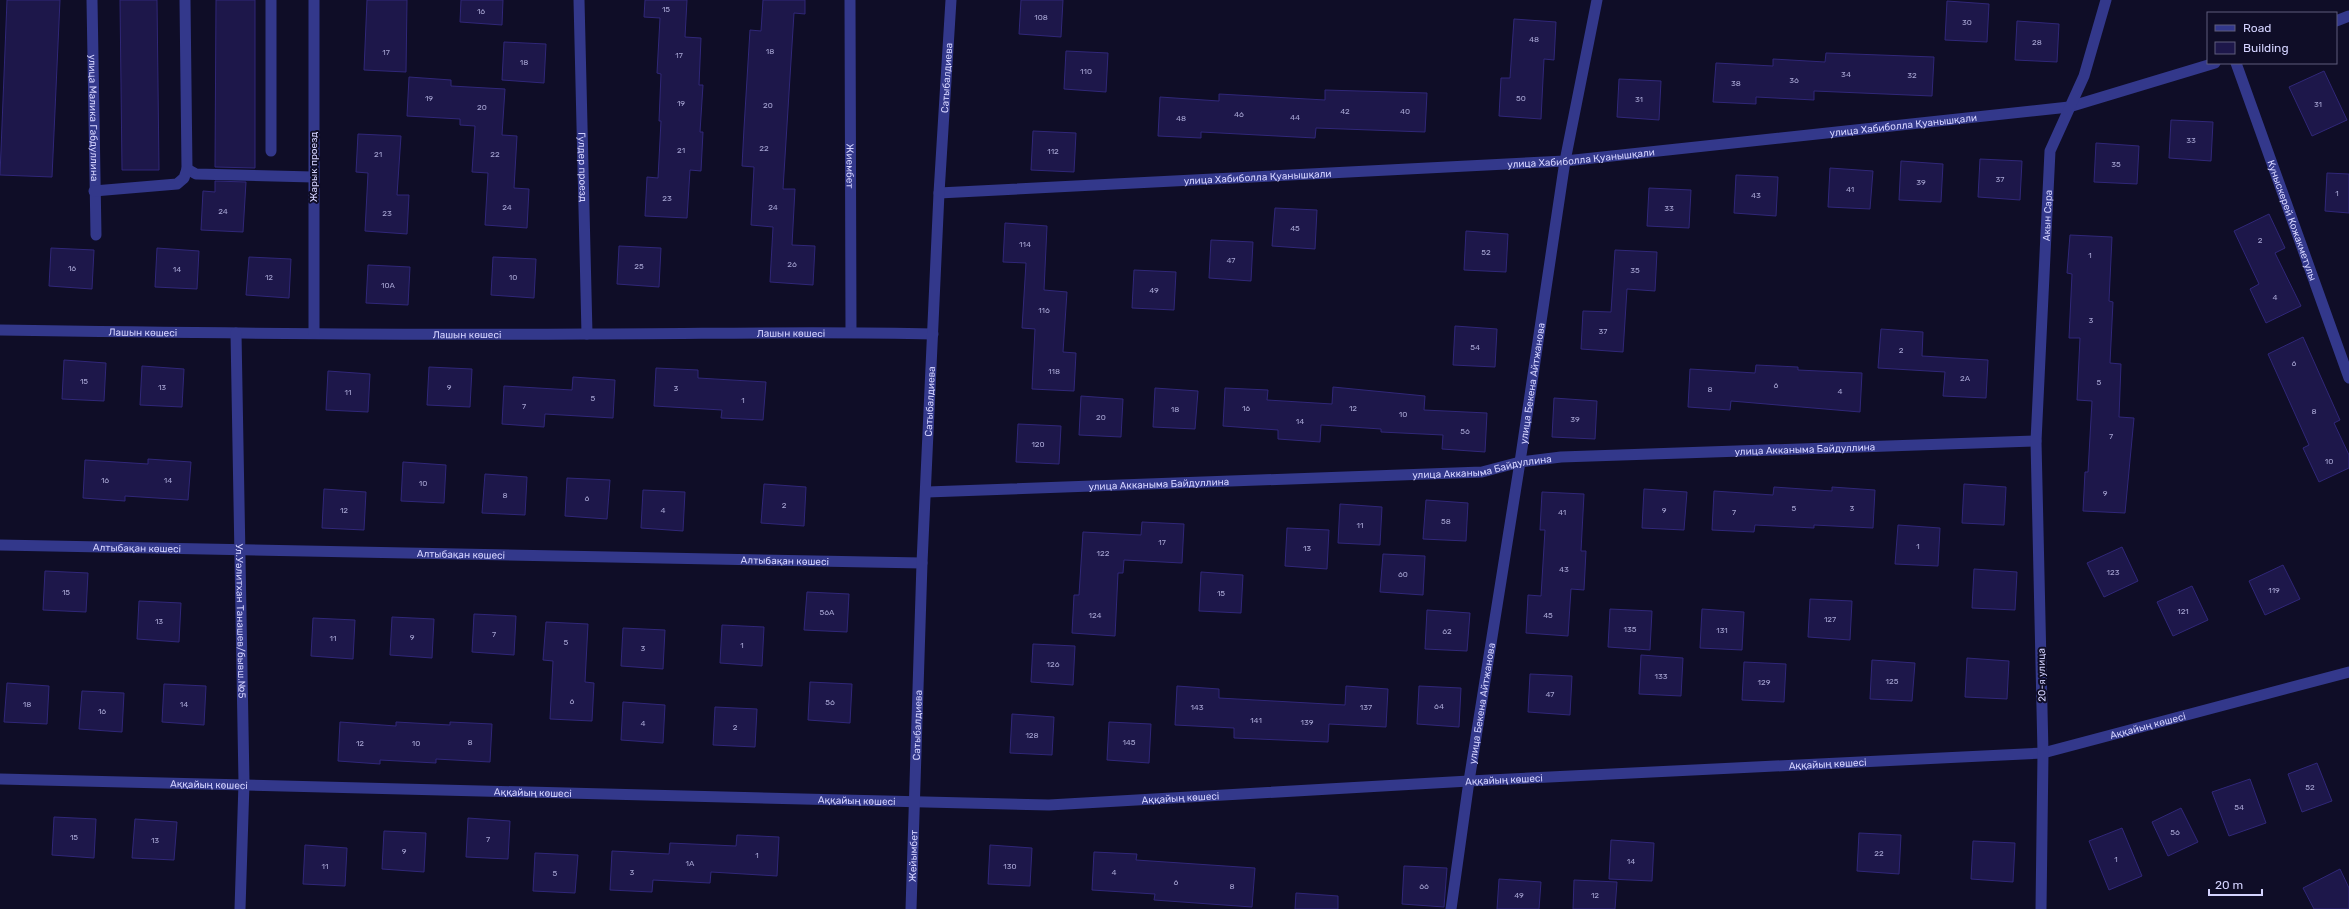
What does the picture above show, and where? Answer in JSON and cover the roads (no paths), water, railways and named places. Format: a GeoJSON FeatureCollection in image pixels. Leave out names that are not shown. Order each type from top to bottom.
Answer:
{"type":"FeatureCollection","features":[{"type":"Feature","properties":{"kind":"street","name":"улица Малика Габдуллина"},"geometry":{"type":"LineString","coordinates":[[92,0],[94,191],[96,235]]}},
{"type":"Feature","properties":{"kind":"street"},"geometry":{"type":"LineString","coordinates":[[94,191],[178,184],[184,178],[187,169],[185,0]]}},
{"type":"Feature","properties":{"kind":"street"},"geometry":{"type":"LineString","coordinates":[[271,0],[271,151]]}},
{"type":"Feature","properties":{"kind":"street","name":"Жарык проезд"},"geometry":{"type":"LineString","coordinates":[[314,0],[314,333]]}},
{"type":"Feature","properties":{"kind":"street","name":"Гулдер проезд"},"geometry":{"type":"LineString","coordinates":[[579,0],[587,334]]}},
{"type":"Feature","properties":{"kind":"street","name":"Жиембет"},"geometry":{"type":"LineString","coordinates":[[850,0],[851,332]]}},
{"type":"Feature","properties":{"kind":"street","name":"Сатыбалдиева"},"geometry":{"type":"LineString","coordinates":[[916,802],[922,563],[927,492],[939,193],[950,0]]}},
{"type":"Feature","properties":{"kind":"street","name":"улица Бекена Айтжанова"},"geometry":{"type":"LineString","coordinates":[[1451,909],[1469,781],[1520,462],[1565,160],[1597,0]]}},
{"type":"Feature","properties":{"kind":"street","name":"Акын Сара"},"geometry":{"type":"LineString","coordinates":[[2036,441],[2050,151],[2084,76],[2106,0]]}},
{"type":"Feature","properties":{"kind":"street"},"geometry":{"type":"LineString","coordinates":[[2337,21],[2349,16]]}},
{"type":"Feature","properties":{"kind":"street","name":"улица Хабиболла Қуанышқали"},"geometry":{"type":"LineString","coordinates":[[939,193],[1565,160],[2069,107],[2212,64]]}},
{"type":"Feature","properties":{"kind":"street","name":"Куныскерей Кожакметулы"},"geometry":{"type":"LineString","coordinates":[[2236,64],[2349,378]]}},
{"type":"Feature","properties":{"kind":"street"},"geometry":{"type":"LineString","coordinates":[[187,169],[196,174],[313,177]]}},
{"type":"Feature","properties":{"kind":"street","name":"Лашын көшесі"},"geometry":{"type":"LineString","coordinates":[[0,330],[236,333],[587,334],[851,332],[933,334]]}},
{"type":"Feature","properties":{"kind":"street","name":"Ул.Уәлитхан Танашев/бывш.№5"},"geometry":{"type":"LineString","coordinates":[[236,333],[244,783],[240,909]]}},
{"type":"Feature","properties":{"kind":"street","name":"улица Акканыма Байдуллина"},"geometry":{"type":"LineString","coordinates":[[927,492],[1482,472],[1520,462],[1561,457],[2036,441]]}},
{"type":"Feature","properties":{"kind":"street","name":"20-я улица"},"geometry":{"type":"LineString","coordinates":[[2036,441],[2043,752],[2041,909]]}},
{"type":"Feature","properties":{"kind":"street","name":"Алтыбақан көшесі"},"geometry":{"type":"LineString","coordinates":[[0,545],[922,563]]}},
{"type":"Feature","properties":{"kind":"street","name":"Аққайың көшесі"},"geometry":{"type":"LineString","coordinates":[[0,779],[244,783],[1049,805],[1469,781],[2043,752],[2349,672]]}},
{"type":"Feature","properties":{"kind":"street","name":"Жейымбет"},"geometry":{"type":"LineString","coordinates":[[911,909],[916,802]]}}]}
